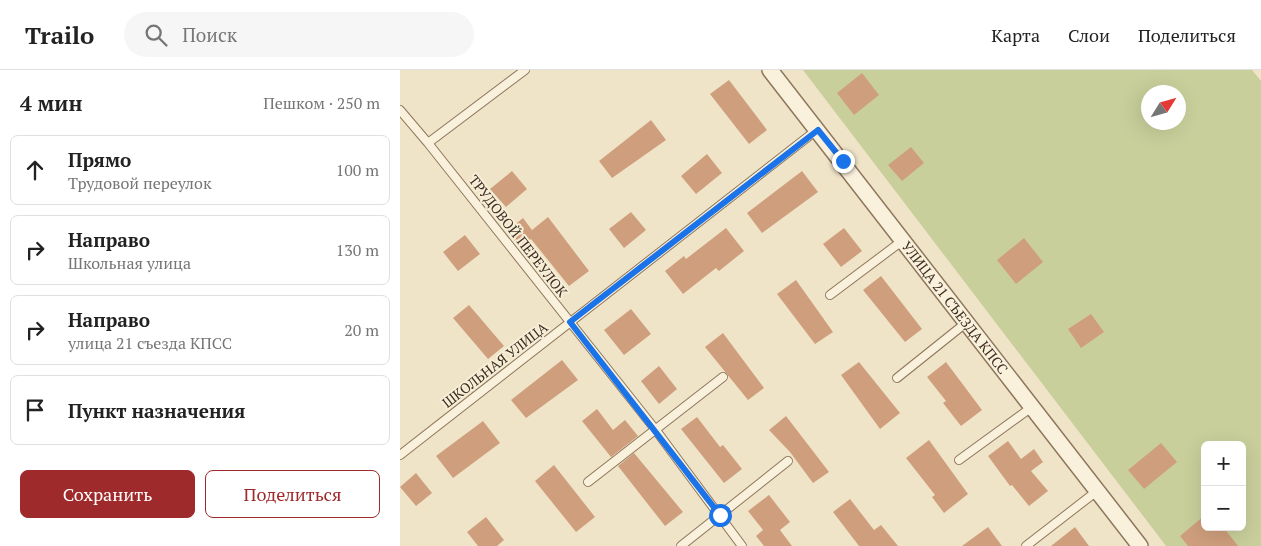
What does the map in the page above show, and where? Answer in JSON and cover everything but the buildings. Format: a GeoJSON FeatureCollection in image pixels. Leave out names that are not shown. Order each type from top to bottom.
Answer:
{"type":"FeatureCollection","features":[{"type":"Feature","properties":{"kind":"street","name":"УЛИЦА 21 СЪЕЗДА КПСС"},"geometry":{"type":"LineString","coordinates":[[770,70],[1140,546]]}},
{"type":"Feature","properties":{"kind":"lane"},"geometry":{"type":"LineString","coordinates":[[428,142],[525,70]]}},
{"type":"Feature","properties":{"kind":"lane","name":"ТРУДОВОЙ ПЕРЕУЛОК"},"geometry":{"type":"LineString","coordinates":[[400,110],[428,142],[655,429],[742,546]]}},
{"type":"Feature","properties":{"kind":"lane"},"geometry":{"type":"LineString","coordinates":[[400,126],[408,120]]}},
{"type":"Feature","properties":{"kind":"lane","name":"ШКОЛЬНАЯ УЛИЦА"},"geometry":{"type":"LineString","coordinates":[[400,455],[818,130]]}},
{"type":"Feature","properties":{"kind":"lane"},"geometry":{"type":"LineString","coordinates":[[830,295],[902,241]]}},
{"type":"Feature","properties":{"kind":"lane"},"geometry":{"type":"LineString","coordinates":[[897,378],[967,322]]}},
{"type":"Feature","properties":{"kind":"lane"},"geometry":{"type":"LineString","coordinates":[[588,482],[723,377]]}},
{"type":"Feature","properties":{"kind":"lane"},"geometry":{"type":"LineString","coordinates":[[959,460],[1032,406]]}},
{"type":"Feature","properties":{"kind":"lane"},"geometry":{"type":"LineString","coordinates":[[681,546],[788,461]]}},
{"type":"Feature","properties":{"kind":"lane"},"geometry":{"type":"LineString","coordinates":[[1026,546],[1097,491]]}},
{"type":"Feature","properties":{"kind":"green space"},"geometry":{"type":"Polygon","coordinates":[[[803,70],[1252,70],[1261,81],[1261,546],[1166,546],[803,70]]]}},
{"type":"Feature","properties":{"kind":"route"},"geometry":{"type":"LineString","coordinates":[[720,515],[570,322],[818,130],[843,161]]}}]}
